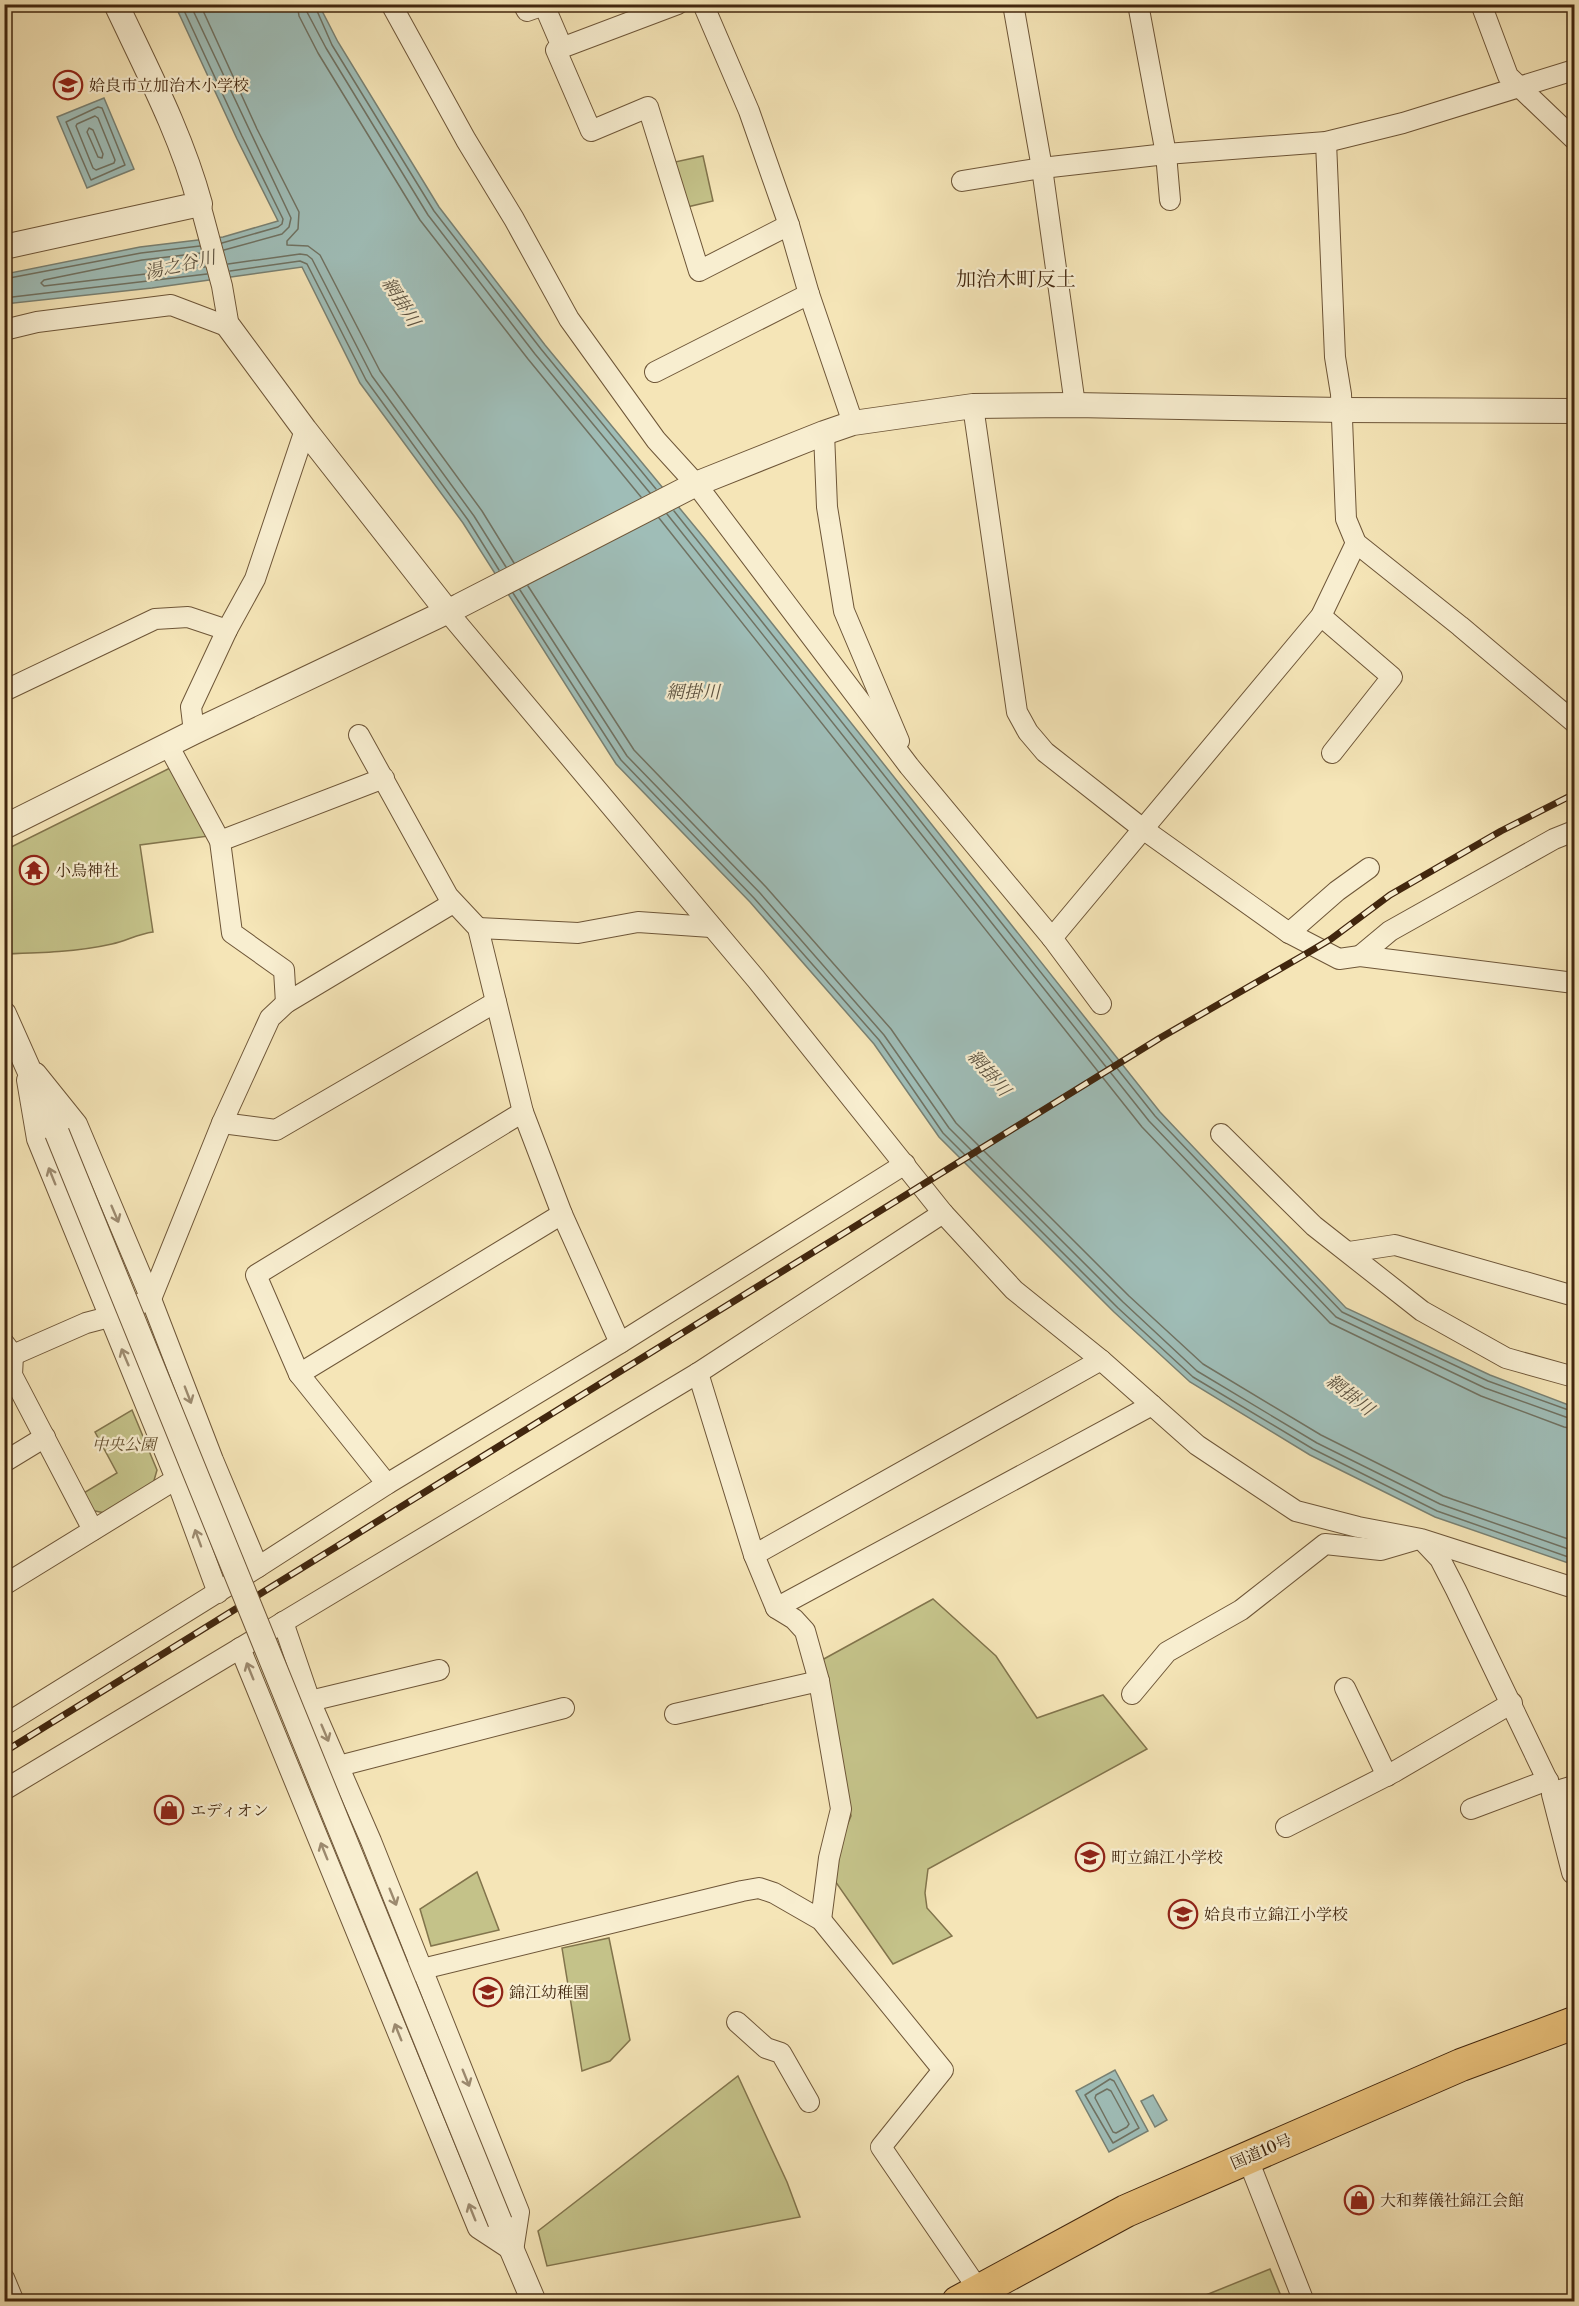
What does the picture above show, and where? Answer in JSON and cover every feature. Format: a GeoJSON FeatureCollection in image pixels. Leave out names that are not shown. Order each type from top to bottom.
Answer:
{"type":"FeatureCollection","features":[{"type":"Feature","properties":{"kind":"highway","name":"国道10号"},"geometry":{"type":"LineString","coordinates":[[964,2298],[1126,2211],[1461,2065],[1575,2023]]}},
{"type":"Feature","properties":{"kind":"street"},"geometry":{"type":"LineString","coordinates":[[117,4],[165,108],[190,169],[222,286],[229,327],[305,430],[756,979],[943,1213],[1014,1290],[1101,1360],[1197,1445],[1296,1511],[1358,1527],[1421,1539],[1575,1588]]}},
{"type":"Feature","properties":{"kind":"street"},"geometry":{"type":"LineString","coordinates":[[391,4],[569,319],[691,487],[909,766],[1052,938],[1101,1004]]}},
{"type":"Feature","properties":{"kind":"street"},"geometry":{"type":"LineString","coordinates":[[523,4],[527,11],[544,5],[562,47]]}},
{"type":"Feature","properties":{"kind":"street"},"geometry":{"type":"LineString","coordinates":[[678,4],[556,50],[591,131],[648,107],[699,271],[789,225]]}},
{"type":"Feature","properties":{"kind":"street"},"geometry":{"type":"LineString","coordinates":[[703,4],[749,111],[789,225],[809,294],[853,423]]}},
{"type":"Feature","properties":{"kind":"street"},"geometry":{"type":"LineString","coordinates":[[1013,4],[1042,168],[1075,405]]}},
{"type":"Feature","properties":{"kind":"street"},"geometry":{"type":"LineString","coordinates":[[1138,4],[1166,154],[1170,200]]}},
{"type":"Feature","properties":{"kind":"street"},"geometry":{"type":"LineString","coordinates":[[1481,4],[1508,76],[1575,139]]}},
{"type":"Feature","properties":{"kind":"street"},"geometry":{"type":"LineString","coordinates":[[962,181],[1042,168],[1166,154],[1326,142],[1403,123],[1575,70]]}},
{"type":"Feature","properties":{"kind":"street"},"geometry":{"type":"LineString","coordinates":[[1326,142],[1335,357],[1342,411],[1346,519],[1356,543],[1575,722]]}},
{"type":"Feature","properties":{"kind":"street"},"geometry":{"type":"LineString","coordinates":[[4,247],[202,214]]}},
{"type":"Feature","properties":{"kind":"street"},"geometry":{"type":"LineString","coordinates":[[655,372],[809,294]]}},
{"type":"Feature","properties":{"kind":"street"},"geometry":{"type":"LineString","coordinates":[[4,330],[37,322],[171,305],[229,327]]}},
{"type":"Feature","properties":{"kind":"street"},"geometry":{"type":"LineString","coordinates":[[4,826],[453,608],[691,487],[853,423],[973,406],[1075,405],[1342,411],[1575,411]]}},
{"type":"Feature","properties":{"kind":"street"},"geometry":{"type":"LineString","coordinates":[[973,406],[1017,712],[1028,732],[1045,752],[1143,829],[1289,933],[1339,959],[1360,956],[1575,983]]}},
{"type":"Feature","properties":{"kind":"street"},"geometry":{"type":"LineString","coordinates":[[194,732],[191,707],[227,630],[255,579],[305,430]]}},
{"type":"Feature","properties":{"kind":"street"},"geometry":{"type":"LineString","coordinates":[[824,433],[827,507],[844,611],[909,766]]}},
{"type":"Feature","properties":{"kind":"street"},"geometry":{"type":"LineString","coordinates":[[1052,938],[1321,616],[1356,543]]}},
{"type":"Feature","properties":{"kind":"street"},"geometry":{"type":"LineString","coordinates":[[1321,616],[1392,677],[1332,753]]}},
{"type":"Feature","properties":{"kind":"street"},"geometry":{"type":"LineString","coordinates":[[4,691],[155,619],[188,617],[227,630]]}},
{"type":"Feature","properties":{"kind":"street"},"geometry":{"type":"LineString","coordinates":[[358,735],[453,903],[478,928],[523,1112],[562,1214],[620,1343]]}},
{"type":"Feature","properties":{"kind":"street"},"geometry":{"type":"LineString","coordinates":[[168,745],[220,841],[232,933],[284,970],[286,1003]]}},
{"type":"Feature","properties":{"kind":"street"},"geometry":{"type":"LineString","coordinates":[[220,841],[384,778]]}},
{"type":"Feature","properties":{"kind":"street"},"geometry":{"type":"LineString","coordinates":[[1360,956],[1390,932],[1554,839],[1575,831]]}},
{"type":"Feature","properties":{"kind":"street"},"geometry":{"type":"LineString","coordinates":[[1289,933],[1337,891],[1369,868]]}},
{"type":"Feature","properties":{"kind":"street"},"geometry":{"type":"LineString","coordinates":[[93,1530],[12,1375],[9,1349],[109,1317],[151,1299],[222,1123],[270,1018],[286,1003],[453,903]]}},
{"type":"Feature","properties":{"kind":"street"},"geometry":{"type":"LineString","coordinates":[[478,928],[578,933],[638,922],[711,927]]}},
{"type":"Feature","properties":{"kind":"street"},"geometry":{"type":"LineString","coordinates":[[222,1123],[276,1130],[496,1002]]}},
{"type":"Feature","properties":{"kind":"street"},"geometry":{"type":"LineString","coordinates":[[4,1014],[57,1133],[534,2301]]}},
{"type":"Feature","properties":{"kind":"street"},"geometry":{"type":"LineString","coordinates":[[23,1056],[77,1124],[151,1299],[213,1460],[258,1567]]}},
{"type":"Feature","properties":{"kind":"street"},"geometry":{"type":"LineString","coordinates":[[23,1056],[37,1139],[176,1479],[218,1593]]}},
{"type":"Feature","properties":{"kind":"street"},"geometry":{"type":"LineString","coordinates":[[387,1484],[299,1374],[256,1275],[523,1112]]}},
{"type":"Feature","properties":{"kind":"street"},"geometry":{"type":"LineString","coordinates":[[1221,1134],[1314,1226],[1422,1311],[1506,1358],[1575,1377]]}},
{"type":"Feature","properties":{"kind":"street"},"geometry":{"type":"LineString","coordinates":[[4,1725],[218,1593],[387,1484],[620,1343],[905,1164]]}},
{"type":"Feature","properties":{"kind":"street"},"geometry":{"type":"LineString","coordinates":[[4,1790],[698,1373],[943,1213]]}},
{"type":"Feature","properties":{"kind":"street"},"geometry":{"type":"LineString","coordinates":[[299,1374],[562,1214]]}},
{"type":"Feature","properties":{"kind":"street"},"geometry":{"type":"LineString","coordinates":[[1349,1252],[1395,1245],[1575,1296]]}},
{"type":"Feature","properties":{"kind":"street"},"geometry":{"type":"LineString","coordinates":[[754,1556],[1101,1360]]}},
{"type":"Feature","properties":{"kind":"street"},"geometry":{"type":"LineString","coordinates":[[698,1373],[754,1556],[776,1608],[794,1619],[805,1631],[819,1681],[841,1809],[829,1858],[821,1920]]}},
{"type":"Feature","properties":{"kind":"street"},"geometry":{"type":"LineString","coordinates":[[776,1608],[1152,1405]]}},
{"type":"Feature","properties":{"kind":"street"},"geometry":{"type":"LineString","coordinates":[[4,1462],[45,1437]]}},
{"type":"Feature","properties":{"kind":"street"},"geometry":{"type":"LineString","coordinates":[[4,1585],[176,1479],[213,1460]]}},
{"type":"Feature","properties":{"kind":"street"},"geometry":{"type":"LineString","coordinates":[[1132,1694],[1167,1652],[1242,1610],[1325,1544],[1381,1550],[1421,1539]]}},
{"type":"Feature","properties":{"kind":"street"},"geometry":{"type":"LineString","coordinates":[[1421,1539],[1440,1559],[1512,1703],[1559,1787],[1575,1872]]}},
{"type":"Feature","properties":{"kind":"street"},"geometry":{"type":"LineString","coordinates":[[283,1622],[310,1701],[422,1968],[519,2211],[513,2251]]}},
{"type":"Feature","properties":{"kind":"street"},"geometry":{"type":"LineString","coordinates":[[240,1647],[478,2228],[513,2251]]}},
{"type":"Feature","properties":{"kind":"street"},"geometry":{"type":"LineString","coordinates":[[268,1716],[310,1701],[439,1670]]}},
{"type":"Feature","properties":{"kind":"street"},"geometry":{"type":"LineString","coordinates":[[675,1714],[819,1681]]}},
{"type":"Feature","properties":{"kind":"street"},"geometry":{"type":"LineString","coordinates":[[1345,1688],[1387,1776]]}},
{"type":"Feature","properties":{"kind":"street"},"geometry":{"type":"LineString","coordinates":[[1286,1827],[1387,1776],[1512,1703]]}},
{"type":"Feature","properties":{"kind":"street"},"geometry":{"type":"LineString","coordinates":[[339,1766],[564,1708]]}},
{"type":"Feature","properties":{"kind":"street"},"geometry":{"type":"LineString","coordinates":[[1471,1809],[1559,1787]]}},
{"type":"Feature","properties":{"kind":"street"},"geometry":{"type":"LineString","coordinates":[[378,1984],[422,1968],[759,1888],[774,1893],[821,1920],[944,2070],[881,2147],[964,2298]]}},
{"type":"Feature","properties":{"kind":"street"},"geometry":{"type":"LineString","coordinates":[[737,2022],[766,2048],[781,2053],[809,2102]]}},
{"type":"Feature","properties":{"kind":"street"},"geometry":{"type":"LineString","coordinates":[[1247,2157],[1304,2301]]}},
{"type":"Feature","properties":{"kind":"street"},"geometry":{"type":"LineString","coordinates":[[4,2278],[14,2301]]}},
{"type":"Feature","properties":{"kind":"green space"},"geometry":{"type":"Polygon","coordinates":[[[703,156],[713,201],[687,207],[675,162],[703,156]]]}},
{"type":"Feature","properties":{"kind":"green space"},"geometry":{"type":"Polygon","coordinates":[[[170,768],[209,836],[140,845],[153,932],[85,949],[5,954],[5,850],[170,768]]]}},
{"type":"Feature","properties":{"kind":"green space","name":"中央公園"},"geometry":{"type":"Polygon","coordinates":[[[132,1410],[157,1470],[153,1484],[105,1513],[90,1510],[82,1494],[117,1473],[95,1432],[132,1410]]]}},
{"type":"Feature","properties":{"kind":"green space"},"geometry":{"type":"Polygon","coordinates":[[[933,1599],[996,1656],[1037,1718],[1103,1695],[1147,1749],[928,1869],[925,1893],[927,1908],[952,1936],[893,1964],[828,1871],[851,1816],[822,1660],[933,1599]]]}},
{"type":"Feature","properties":{"kind":"green space"},"geometry":{"type":"Polygon","coordinates":[[[477,1872],[499,1930],[431,1946],[420,1909],[477,1872]]]}},
{"type":"Feature","properties":{"kind":"green space"},"geometry":{"type":"Polygon","coordinates":[[[609,1938],[630,2040],[610,2061],[582,2071],[562,1948],[609,1938]]]}},
{"type":"Feature","properties":{"kind":"green space"},"geometry":{"type":"Polygon","coordinates":[[[738,2076],[787,2182],[800,2217],[547,2266],[538,2231],[738,2076]]]}},
{"type":"Feature","properties":{"kind":"green space"},"geometry":{"type":"Polygon","coordinates":[[[1270,2269],[1283,2301],[1209,2301],[1206,2295],[1270,2269]]]}},
{"type":"Feature","properties":{"kind":"water","name":"網掛川"},"geometry":{"type":"Polygon","coordinates":[[[175,5],[319,5],[338,42],[439,207],[545,345],[705,539],[1160,1112],[1346,1308],[1490,1375],[1574,1407],[1574,1565],[1435,1517],[1310,1455],[1190,1382],[1114,1312],[939,1137],[874,1044],[750,902],[616,764],[463,523],[360,383],[302,267],[152,288],[5,304],[5,274],[140,247],[223,237],[278,221],[175,5]]]}},
{"type":"Feature","properties":{"kind":"water"},"geometry":{"type":"Polygon","coordinates":[[[104,98],[134,169],[87,188],[57,117],[104,98]]]}},
{"type":"Feature","properties":{"kind":"water"},"geometry":{"type":"Polygon","coordinates":[[[1115,2070],[1148,2131],[1109,2152],[1076,2091],[1115,2070]]]}},
{"type":"Feature","properties":{"kind":"water"},"geometry":{"type":"Polygon","coordinates":[[[1153,2095],[1167,2120],[1155,2127],[1141,2101],[1153,2095]]]}},
{"type":"Feature","properties":{"kind":"railway"},"geometry":{"type":"LineString","coordinates":[[4,1752],[1160,1038],[1331,939],[1390,895],[1501,831],[1574,794]]}},
{"type":"Feature","properties":{"kind":"place","name":"姶良市立加治木小学校"},"geometry":{"type":"Point","coordinates":[68,85]}},
{"type":"Feature","properties":{"kind":"place","name":"小烏神社"},"geometry":{"type":"Point","coordinates":[34,870]}},
{"type":"Feature","properties":{"kind":"place","name":"エディオン"},"geometry":{"type":"Point","coordinates":[169,1810]}},
{"type":"Feature","properties":{"kind":"place","name":"町立錦江小学校"},"geometry":{"type":"Point","coordinates":[1090,1857]}},
{"type":"Feature","properties":{"kind":"place","name":"姶良市立錦江小学校"},"geometry":{"type":"Point","coordinates":[1183,1914]}},
{"type":"Feature","properties":{"kind":"place","name":"錦江幼稚園"},"geometry":{"type":"Point","coordinates":[488,1992]}},
{"type":"Feature","properties":{"kind":"place","name":"大和葬儀社錦江会館"},"geometry":{"type":"Point","coordinates":[1359,2200]}},
{"type":"Feature","properties":{"kind":"district","name":"加治木町反土"},"geometry":{"type":"Point","coordinates":[1016,279]}},
{"type":"Feature","properties":{"kind":"water label","name":"湯之谷川"},"geometry":{"type":"Point","coordinates":[180,265]}}]}
